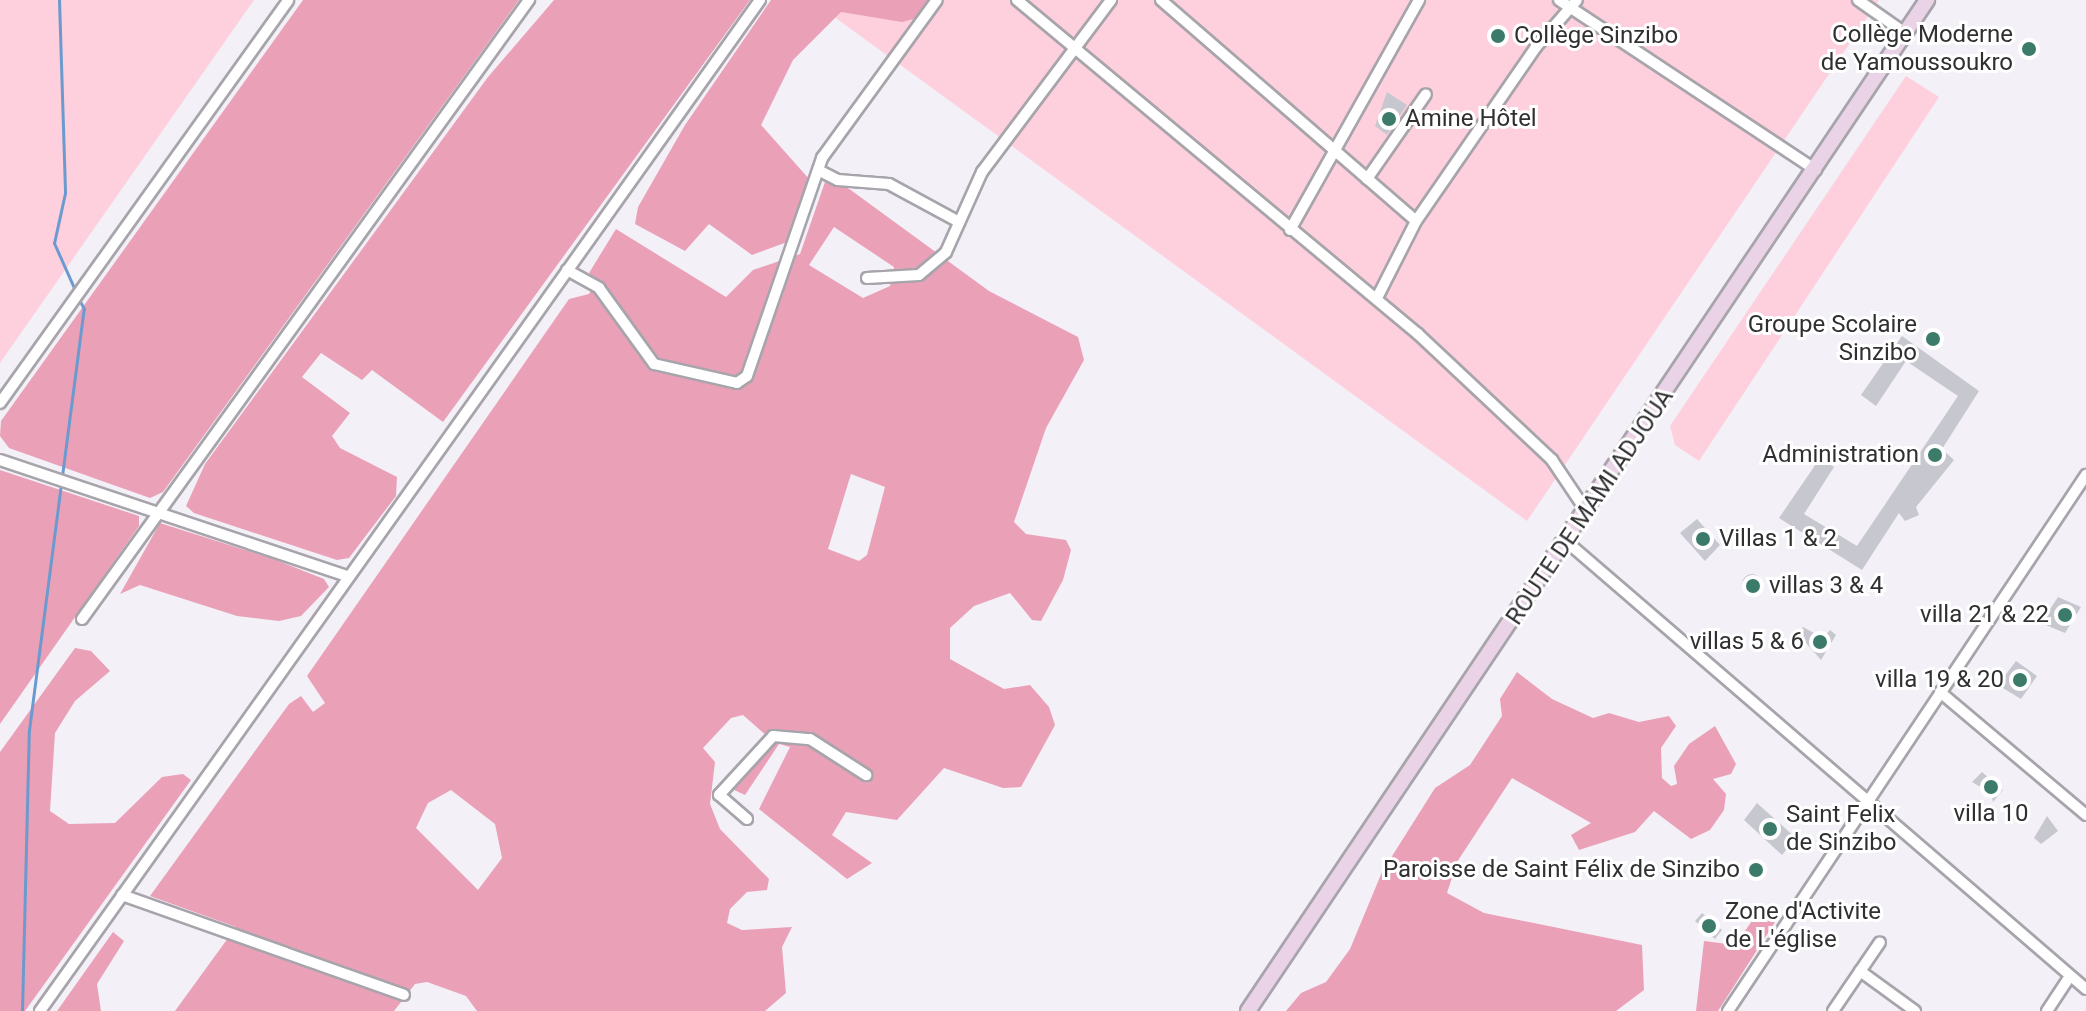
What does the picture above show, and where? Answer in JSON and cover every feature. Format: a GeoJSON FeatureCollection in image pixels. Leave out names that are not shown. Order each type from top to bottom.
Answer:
{"type":"FeatureCollection","features":[{"type":"Feature","properties":{"kind":"street"},"geometry":{"type":"LineString","coordinates":[[0,403],[288,0]]}},
{"type":"Feature","properties":{"kind":"street"},"geometry":{"type":"LineString","coordinates":[[82,619],[529,0]]}},
{"type":"Feature","properties":{"kind":"street"},"geometry":{"type":"LineString","coordinates":[[40,1011],[346,576],[760,0]]}},
{"type":"Feature","properties":{"kind":"street"},"geometry":{"type":"LineString","coordinates":[[567,270],[599,288],[654,364],[737,383],[747,376],[818,170],[937,0]]}},
{"type":"Feature","properties":{"kind":"street"},"geometry":{"type":"LineString","coordinates":[[1017,0],[1290,230],[1377,298],[1552,460],[1587,512]]}},
{"type":"Feature","properties":{"kind":"street"},"geometry":{"type":"LineString","coordinates":[[867,278],[919,275],[946,252],[982,172],[1111,0]]}},
{"type":"Feature","properties":{"kind":"street"},"geometry":{"type":"LineString","coordinates":[[1161,0],[1416,221]]}},
{"type":"Feature","properties":{"kind":"street"},"geometry":{"type":"LineString","coordinates":[[1290,230],[1416,4],[1402,0]]}},
{"type":"Feature","properties":{"kind":"street"},"geometry":{"type":"LineString","coordinates":[[1559,0],[1574,5],[1816,170]]}},
{"type":"Feature","properties":{"kind":"street"},"geometry":{"type":"LineString","coordinates":[[1858,0],[1905,33]]}},
{"type":"Feature","properties":{"kind":"street","name":"ROUTE DE MAMI ADJOUA"},"geometry":{"type":"LineString","coordinates":[[1248,1011],[1567,542],[1927,0]]}},
{"type":"Feature","properties":{"kind":"street"},"geometry":{"type":"LineString","coordinates":[[1377,298],[1416,221],[1536,47],[1574,5]]}},
{"type":"Feature","properties":{"kind":"street"},"geometry":{"type":"LineString","coordinates":[[1367,179],[1426,94]]}},
{"type":"Feature","properties":{"kind":"street"},"geometry":{"type":"LineString","coordinates":[[818,170],[838,180],[889,184],[959,222]]}},
{"type":"Feature","properties":{"kind":"street"},"geometry":{"type":"LineString","coordinates":[[0,460],[346,576]]}},
{"type":"Feature","properties":{"kind":"street"},"geometry":{"type":"LineString","coordinates":[[1728,1011],[1940,692],[2082,488],[2086,475]]}},
{"type":"Feature","properties":{"kind":"street"},"geometry":{"type":"LineString","coordinates":[[1567,542],[1871,798],[2086,989]]}},
{"type":"Feature","properties":{"kind":"street"},"geometry":{"type":"LineString","coordinates":[[1940,692],[2086,815]]}},
{"type":"Feature","properties":{"kind":"street"},"geometry":{"type":"LineString","coordinates":[[747,819],[719,795],[773,736],[810,739],[866,775]]}},
{"type":"Feature","properties":{"kind":"street"},"geometry":{"type":"LineString","coordinates":[[122,895],[404,995]]}},
{"type":"Feature","properties":{"kind":"street"},"geometry":{"type":"LineString","coordinates":[[1833,1011],[1880,942]]}},
{"type":"Feature","properties":{"kind":"street"},"geometry":{"type":"LineString","coordinates":[[1860,971],[1915,1011]]}},
{"type":"Feature","properties":{"kind":"street"},"geometry":{"type":"LineString","coordinates":[[2047,1011],[2070,976]]}},
{"type":"Feature","properties":{"kind":"shaded area"},"geometry":{"type":"Polygon","coordinates":[[[0,0],[254,0],[0,363],[0,0]]]}},
{"type":"Feature","properties":{"kind":"shaded area"},"geometry":{"type":"Polygon","coordinates":[[[303,0],[519,0],[163,492],[150,498],[9,448],[0,436],[1,421],[303,0]]]}},
{"type":"Feature","properties":{"kind":"shaded area"},"geometry":{"type":"Polygon","coordinates":[[[554,0],[750,0],[443,422],[372,370],[362,380],[321,353],[302,377],[350,413],[332,436],[340,448],[397,477],[396,496],[349,558],[337,560],[194,513],[186,506],[205,464],[488,77],[554,0]]]}},
{"type":"Feature","properties":{"kind":"shaded area"},"geometry":{"type":"Polygon","coordinates":[[[771,0],[928,0],[917,18],[902,22],[841,12],[793,60],[761,125],[810,180],[790,241],[752,255],[709,224],[685,251],[635,224],[638,207],[685,125],[771,0]]]}},
{"type":"Feature","properties":{"kind":"shaded area"},"geometry":{"type":"Polygon","coordinates":[[[811,0],[1879,0],[1527,521],[811,0]]]}},
{"type":"Feature","properties":{"kind":"shaded area"},"geometry":{"type":"Polygon","coordinates":[[[1906,76],[1939,97],[1699,461],[1675,445],[1670,426],[1906,76]]]}},
{"type":"Feature","properties":{"kind":"shaded area"},"geometry":{"type":"Polygon","coordinates":[[[826,179],[848,188],[989,291],[1078,337],[1084,360],[1046,428],[1014,522],[1026,534],[1066,540],[1071,550],[1063,580],[1041,621],[1032,620],[1010,593],[974,606],[950,628],[950,659],[1004,689],[1030,685],[1049,707],[1055,725],[1021,787],[1003,788],[944,768],[897,820],[846,812],[832,835],[872,863],[847,879],[759,809],[790,747],[779,744],[745,795],[730,788],[767,736],[743,715],[731,718],[703,748],[715,762],[710,804],[720,829],[769,879],[767,890],[747,892],[730,909],[727,923],[742,930],[792,927],[782,947],[786,993],[765,1011],[477,1011],[466,996],[427,982],[415,984],[394,1011],[175,1011],[236,927],[150,896],[289,704],[301,696],[313,712],[325,703],[307,676],[569,299],[589,294],[597,280],[589,273],[616,229],[726,297],[753,270],[800,254],[826,179]],[[834,227],[809,265],[863,298],[890,286],[894,267],[834,227]],[[851,474],[828,549],[859,561],[867,555],[885,487],[851,474]],[[451,790],[428,803],[416,828],[478,890],[502,858],[495,824],[451,790]]]}},
{"type":"Feature","properties":{"kind":"shaded area"},"geometry":{"type":"Polygon","coordinates":[[[0,470],[139,516],[139,526],[0,724],[0,470]]]}},
{"type":"Feature","properties":{"kind":"shaded area"},"geometry":{"type":"Polygon","coordinates":[[[160,523],[276,560],[324,579],[329,587],[301,616],[279,621],[237,616],[140,585],[120,594],[160,523]]]}},
{"type":"Feature","properties":{"kind":"shaded area"},"geometry":{"type":"Polygon","coordinates":[[[75,648],[91,651],[110,671],[75,701],[55,733],[50,811],[69,824],[115,823],[162,777],[183,774],[191,780],[25,1011],[0,1011],[0,752],[75,648]]]}},
{"type":"Feature","properties":{"kind":"shaded area"},"geometry":{"type":"Polygon","coordinates":[[[1517,672],[1552,699],[1593,718],[1609,713],[1639,722],[1669,716],[1676,726],[1661,748],[1662,778],[1671,786],[1677,784],[1674,766],[1689,744],[1715,726],[1736,764],[1731,774],[1713,779],[1726,794],[1724,810],[1710,830],[1691,839],[1654,811],[1635,832],[1579,850],[1571,835],[1591,823],[1512,778],[1457,862],[1447,893],[1484,913],[1642,945],[1644,990],[1616,1011],[1286,1011],[1301,993],[1326,982],[1350,949],[1382,872],[1435,788],[1470,765],[1502,716],[1500,699],[1517,672]]]}},
{"type":"Feature","properties":{"kind":"shaded area"},"geometry":{"type":"Polygon","coordinates":[[[1759,911],[1777,919],[1718,1011],[1696,1011],[1704,941],[1735,945],[1759,911]]]}},
{"type":"Feature","properties":{"kind":"shaded area"},"geometry":{"type":"Polygon","coordinates":[[[113,932],[124,941],[97,984],[101,1011],[57,1011],[113,932]]]}},
{"type":"Feature","properties":{"kind":"building","name":"Amine Hôtel"},"geometry":{"type":"Polygon","coordinates":[[[1387,92],[1407,105],[1387,135],[1375,126],[1387,92]]]}},
{"type":"Feature","properties":{"kind":"building","name":"Administration"},"geometry":{"type":"Polygon","coordinates":[[[1902,336],[1979,391],[1942,449],[1954,460],[1916,507],[1919,515],[1905,521],[1899,513],[1862,570],[1779,518],[1820,458],[1834,467],[1804,514],[1857,546],[1958,396],[1906,361],[1876,406],[1861,395],[1902,336]]]}},
{"type":"Feature","properties":{"kind":"building","name":"Villas 1 & 2"},"geometry":{"type":"Polygon","coordinates":[[[1697,519],[1720,545],[1705,561],[1680,533],[1697,519]]]}},
{"type":"Feature","properties":{"kind":"building","name":"villas 3 & 4"},"geometry":{"type":"Polygon","coordinates":[[[1752,574],[1759,577],[1762,584],[1759,591],[1752,594],[1745,591],[1742,584],[1745,577],[1752,574]]]}},
{"type":"Feature","properties":{"kind":"building","name":"villa 21 & 22"},"geometry":{"type":"Polygon","coordinates":[[[2058,597],[2081,607],[2065,633],[2041,623],[2058,597]]]}},
{"type":"Feature","properties":{"kind":"building","name":"villas 5 & 6"},"geometry":{"type":"Polygon","coordinates":[[[1803,627],[1823,638],[1830,630],[1836,635],[1821,660],[1798,634],[1803,627]]]}},
{"type":"Feature","properties":{"kind":"building","name":"villa 19 & 20"},"geometry":{"type":"Polygon","coordinates":[[[2016,661],[2037,676],[2021,699],[1998,685],[2016,661]]]}},
{"type":"Feature","properties":{"kind":"building","name":"villa 10"},"geometry":{"type":"Polygon","coordinates":[[[1982,772],[2003,790],[1993,802],[1991,793],[1972,782],[1982,772]]]}},
{"type":"Feature","properties":{"kind":"building","name":"Saint Felix de Sinzibo"},"geometry":{"type":"Polygon","coordinates":[[[1757,803],[1796,838],[1782,855],[1744,820],[1757,803]]]}},
{"type":"Feature","properties":{"kind":"building"},"geometry":{"type":"Polygon","coordinates":[[[2047,816],[2058,831],[2041,844],[2034,838],[2047,816]]]}},
{"type":"Feature","properties":{"kind":"building","name":"Zone d'Activite de L'église"},"geometry":{"type":"Polygon","coordinates":[[[1702,913],[1722,930],[1715,939],[1695,921],[1702,913]]]}},
{"type":"Feature","properties":{"kind":"waterway"},"geometry":{"type":"LineString","coordinates":[[59,0],[65,193],[54,243],[75,290]]}},
{"type":"Feature","properties":{"kind":"waterway"},"geometry":{"type":"LineString","coordinates":[[22,1011],[29,730],[84,309],[78,297]]}},
{"type":"Feature","properties":{"kind":"place","name":"Collège Sinzibo"},"geometry":{"type":"Point","coordinates":[1498,36]}},
{"type":"Feature","properties":{"kind":"place","name":"Collège Moderne de Yamoussoukro"},"geometry":{"type":"Point","coordinates":[2029,49]}},
{"type":"Feature","properties":{"kind":"place","name":"Amine Hôtel"},"geometry":{"type":"Point","coordinates":[1389,119]}},
{"type":"Feature","properties":{"kind":"place","name":"Groupe Scolaire Sinzibo"},"geometry":{"type":"Point","coordinates":[1933,339]}},
{"type":"Feature","properties":{"kind":"place","name":"Administration"},"geometry":{"type":"Point","coordinates":[1935,455]}},
{"type":"Feature","properties":{"kind":"place","name":"Villas 1 & 2"},"geometry":{"type":"Point","coordinates":[1703,539]}},
{"type":"Feature","properties":{"kind":"place","name":"villas 3 & 4"},"geometry":{"type":"Point","coordinates":[1753,586]}},
{"type":"Feature","properties":{"kind":"place","name":"villa 21 & 22"},"geometry":{"type":"Point","coordinates":[2065,615]}},
{"type":"Feature","properties":{"kind":"place","name":"villas 5 & 6"},"geometry":{"type":"Point","coordinates":[1820,642]}},
{"type":"Feature","properties":{"kind":"place","name":"villa 19 & 20"},"geometry":{"type":"Point","coordinates":[2020,680]}},
{"type":"Feature","properties":{"kind":"place","name":"villa 10"},"geometry":{"type":"Point","coordinates":[1991,787]}},
{"type":"Feature","properties":{"kind":"place","name":"Saint Felix de Sinzibo"},"geometry":{"type":"Point","coordinates":[1770,829]}},
{"type":"Feature","properties":{"kind":"place","name":"Paroisse de Saint Félix de Sinzibo"},"geometry":{"type":"Point","coordinates":[1756,870]}},
{"type":"Feature","properties":{"kind":"place","name":"Zone d'Activite de L'église"},"geometry":{"type":"Point","coordinates":[1709,926]}}]}
